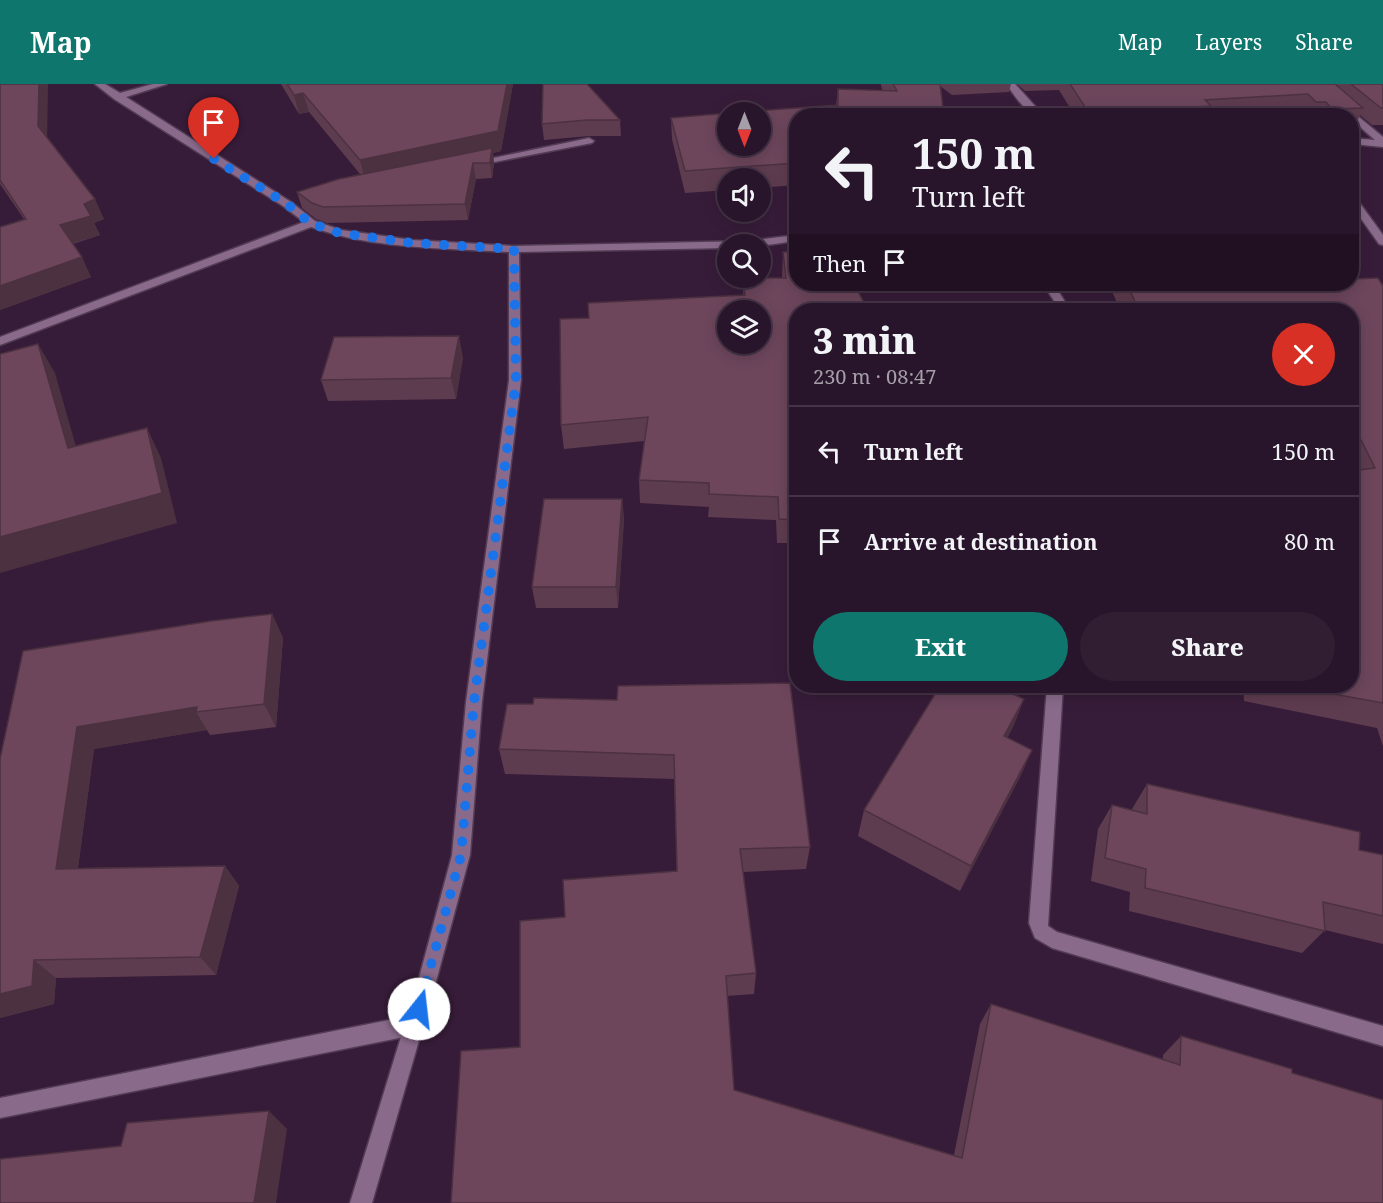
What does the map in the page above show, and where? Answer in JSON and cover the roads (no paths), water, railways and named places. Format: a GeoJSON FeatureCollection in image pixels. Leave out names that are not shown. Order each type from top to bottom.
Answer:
{"type":"FeatureCollection","features":[{"type":"Feature","properties":{"kind":"street"},"geometry":{"type":"LineString","coordinates":[[99,84],[287,204],[310,223],[339,233],[412,243],[514,249],[749,244],[789,239]]}},
{"type":"Feature","properties":{"kind":"street"},"geometry":{"type":"LineString","coordinates":[[117,97],[163,84]]}},
{"type":"Feature","properties":{"kind":"street"},"geometry":{"type":"LineString","coordinates":[[1010,84],[1030,108]]}},
{"type":"Feature","properties":{"kind":"street"},"geometry":{"type":"LineString","coordinates":[[1314,84],[1342,108]]}},
{"type":"Feature","properties":{"kind":"street"},"geometry":{"type":"LineString","coordinates":[[1359,122],[1383,143]]}},
{"type":"Feature","properties":{"kind":"street"},"geometry":{"type":"LineString","coordinates":[[463,165],[589,141]]}},
{"type":"Feature","properties":{"kind":"street"},"geometry":{"type":"LineString","coordinates":[[1359,141],[1383,143]]}},
{"type":"Feature","properties":{"kind":"street"},"geometry":{"type":"LineString","coordinates":[[287,204],[303,198]]}},
{"type":"Feature","properties":{"kind":"street"},"geometry":{"type":"LineString","coordinates":[[1359,209],[1383,242]]}},
{"type":"Feature","properties":{"kind":"street"},"geometry":{"type":"LineString","coordinates":[[0,340],[310,223]]}},
{"type":"Feature","properties":{"kind":"street"},"geometry":{"type":"LineString","coordinates":[[361,1203],[461,855],[474,702],[516,381],[514,249]]}},
{"type":"Feature","properties":{"kind":"street"},"geometry":{"type":"LineString","coordinates":[[1054,693],[1038,923],[1041,932],[1052,939],[1383,1036]]}},
{"type":"Feature","properties":{"kind":"street"},"geometry":{"type":"LineString","coordinates":[[0,1108],[414,1025]]}}]}
